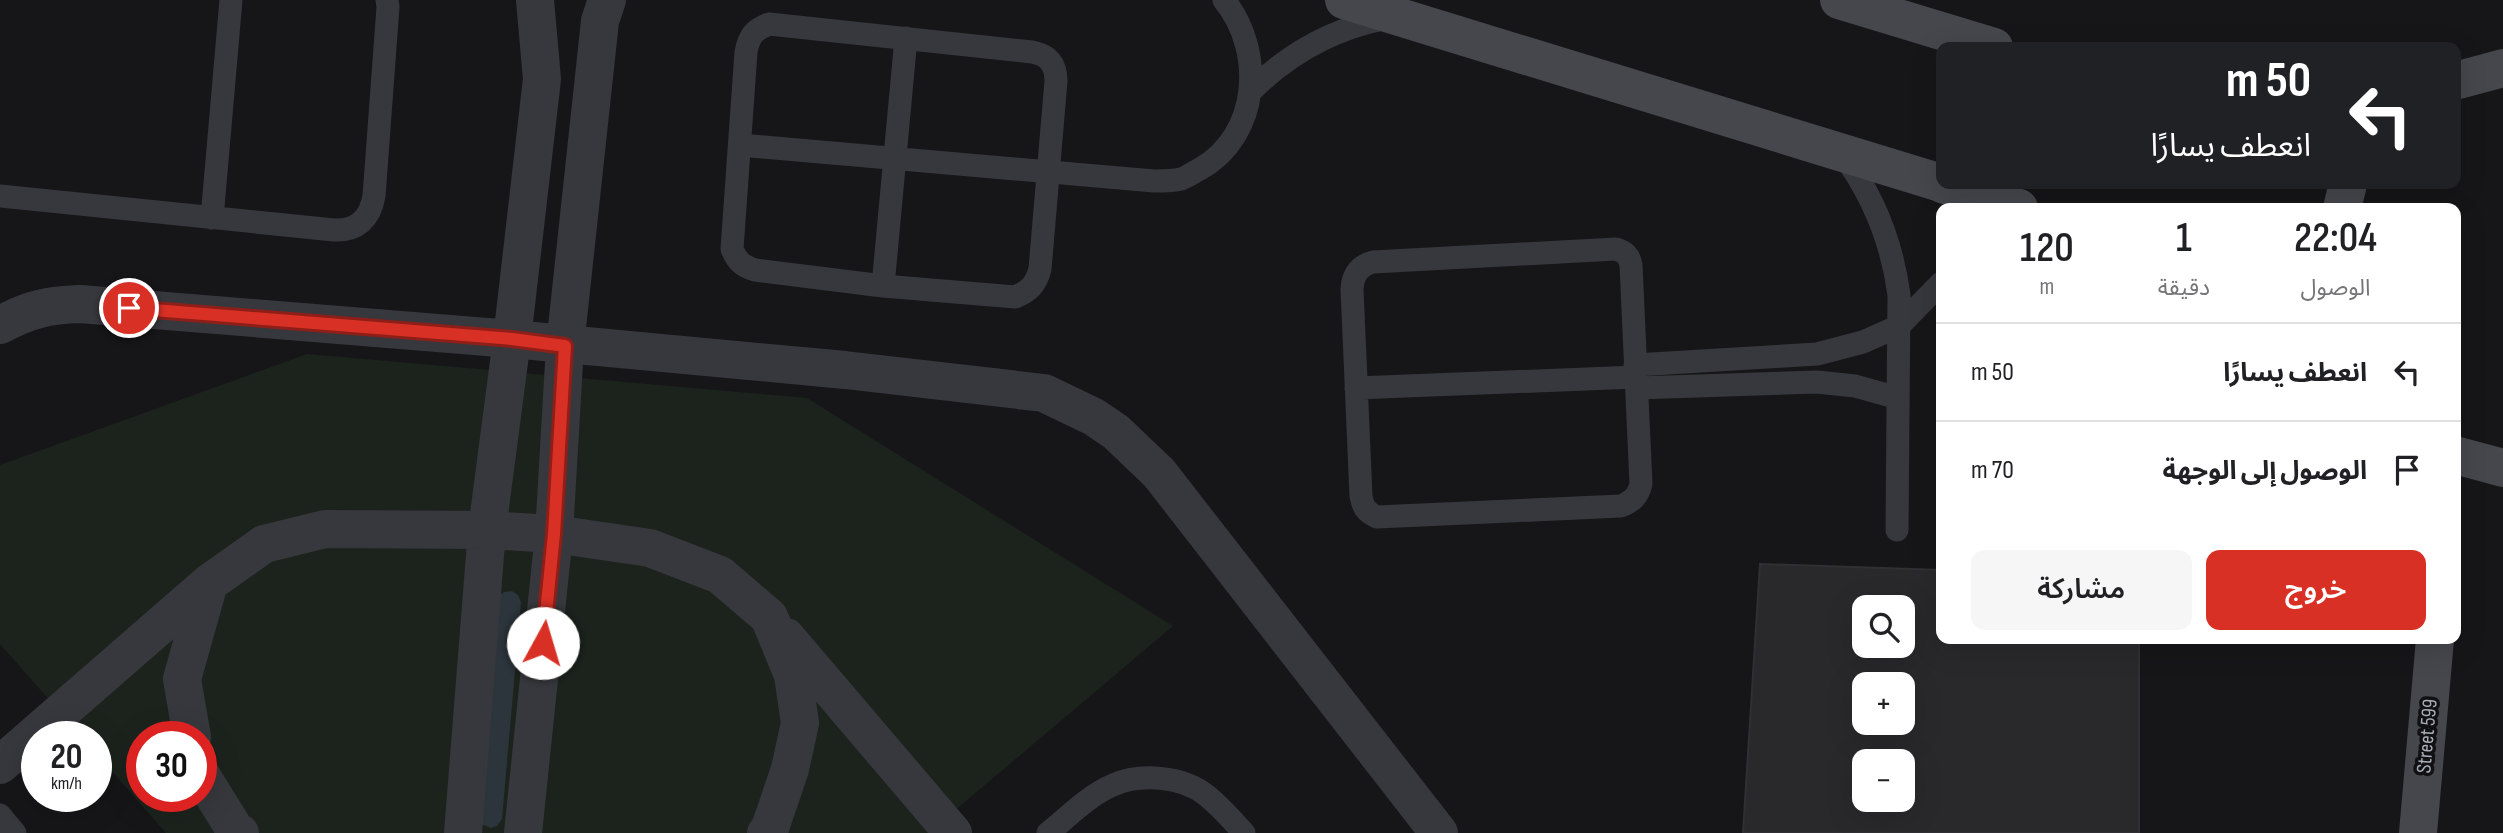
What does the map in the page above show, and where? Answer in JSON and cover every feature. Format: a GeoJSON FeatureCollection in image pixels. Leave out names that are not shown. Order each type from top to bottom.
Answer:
{"type":"FeatureCollection","features":[{"type":"Feature","properties":{"kind":"street"},"geometry":{"type":"LineString","coordinates":[[463,833],[487,530],[542,79],[535,0]]}},
{"type":"Feature","properties":{"kind":"street"},"geometry":{"type":"LineString","coordinates":[[523,833],[554,534],[565,346],[600,21],[607,0]]}},
{"type":"Feature","properties":{"kind":"street"},"geometry":{"type":"LineString","coordinates":[[1344,0],[1936,182]]}},
{"type":"Feature","properties":{"kind":"street"},"geometry":{"type":"LineString","coordinates":[[1839,0],[1978,42]]}},
{"type":"Feature","properties":{"kind":"street"},"geometry":{"type":"LineString","coordinates":[[2461,79],[2503,68]]}},
{"type":"Feature","properties":{"kind":"street"},"geometry":{"type":"LineString","coordinates":[[1957,189],[2003,203]]}},
{"type":"Feature","properties":{"kind":"street"},"geometry":{"type":"LineString","coordinates":[[0,325],[26,311],[59,304],[80,304],[512,339],[845,370],[1044,393],[1094,417],[1116,432],[1159,473],[1439,833]]}},
{"type":"Feature","properties":{"kind":"street"},"geometry":{"type":"LineString","coordinates":[[2461,456],[2503,468]]}},
{"type":"Feature","properties":{"kind":"street"},"geometry":{"type":"LineString","coordinates":[[0,765],[209,583],[264,544],[325,529],[487,530],[554,534],[650,548],[720,575],[769,617],[953,833]]}},
{"type":"Feature","properties":{"kind":"street"},"geometry":{"type":"LineString","coordinates":[[189,721],[182,679],[209,583]]}},
{"type":"Feature","properties":{"kind":"street"},"geometry":{"type":"LineString","coordinates":[[766,833],[790,769],[800,723],[793,675],[769,617]]}},
{"type":"Feature","properties":{"kind":"street","name":"Street 599"},"geometry":{"type":"LineString","coordinates":[[2418,833],[2435,644]]}},
{"type":"Feature","properties":{"kind":"street"},"geometry":{"type":"LineString","coordinates":[[217,801],[235,830],[240,833]]}},
{"type":"Feature","properties":{"kind":"lane"},"geometry":{"type":"LineString","coordinates":[[212,218],[231,0]]}},
{"type":"Feature","properties":{"kind":"lane"},"geometry":{"type":"LineString","coordinates":[[0,196],[344,231],[362,223],[372,206],[387,0]]}},
{"type":"Feature","properties":{"kind":"lane"},"geometry":{"type":"LineString","coordinates":[[740,145],[1154,181],[1181,179],[1215,160],[1240,131],[1251,90],[1252,67],[1247,44],[1237,19],[1224,0]]}},
{"type":"Feature","properties":{"kind":"lane"},"geometry":{"type":"LineString","coordinates":[[1251,90],[1289,57],[1311,44],[1338,31],[1398,17]]}},
{"type":"Feature","properties":{"kind":"lane"},"geometry":{"type":"LineString","coordinates":[[769,24],[1042,54],[1051,61],[1056,70],[1056,81],[1037,282],[1028,292],[1015,297],[883,286],[745,267],[736,260],[732,249],[740,145],[749,39],[756,29],[769,24]]}},
{"type":"Feature","properties":{"kind":"lane"},"geometry":{"type":"LineString","coordinates":[[883,286],[906,38]]}},
{"type":"Feature","properties":{"kind":"lane"},"geometry":{"type":"LineString","coordinates":[[1842,154],[1861,179],[1875,206],[1895,264],[1899,295],[1897,530]]}},
{"type":"Feature","properties":{"kind":"lane"},"geometry":{"type":"LineString","coordinates":[[1616,249],[1624,251],[1630,258],[1641,484],[1638,495],[1631,502],[1621,506],[1377,517],[1368,513],[1361,496],[1356,388],[1353,279],[1364,264],[1616,249]]}},
{"type":"Feature","properties":{"kind":"lane"},"geometry":{"type":"LineString","coordinates":[[1636,376],[1817,354],[1863,342],[1899,326],[1936,289]]}},
{"type":"Feature","properties":{"kind":"lane"},"geometry":{"type":"LineString","coordinates":[[1356,388],[1636,376],[1817,382],[1855,386],[1898,398]]}},
{"type":"Feature","properties":{"kind":"lane"},"geometry":{"type":"LineString","coordinates":[[1048,833],[1113,785],[1144,778],[1175,781],[1204,793],[1244,833]]}},
{"type":"Feature","properties":{"kind":"lane"},"geometry":{"type":"LineString","coordinates":[[0,815],[15,833]]}},
{"type":"Feature","properties":{"kind":"shaded area"},"geometry":{"type":"Polygon","coordinates":[[[307,354],[807,398],[1173,626],[928,833],[166,833],[148,812],[217,812],[217,721],[126,721],[126,787],[112,771],[112,721],[68,721],[0,644],[0,465],[307,354]]]}},
{"type":"Feature","properties":{"kind":"shaded area"},"geometry":{"type":"Polygon","coordinates":[[[512,591],[518,595],[521,602],[502,819],[497,826],[491,828],[481,824],[499,596],[512,591]]]}},
{"type":"Feature","properties":{"kind":"building"},"geometry":{"type":"Polygon","coordinates":[[[1760,564],[1936,570],[1936,644],[2139,644],[2139,833],[1743,833],[1760,564]]]}},
{"type":"Feature","properties":{"kind":"route"},"geometry":{"type":"LineString","coordinates":[[129,308],[512,339],[565,346],[554,534],[543,643]]}}]}
